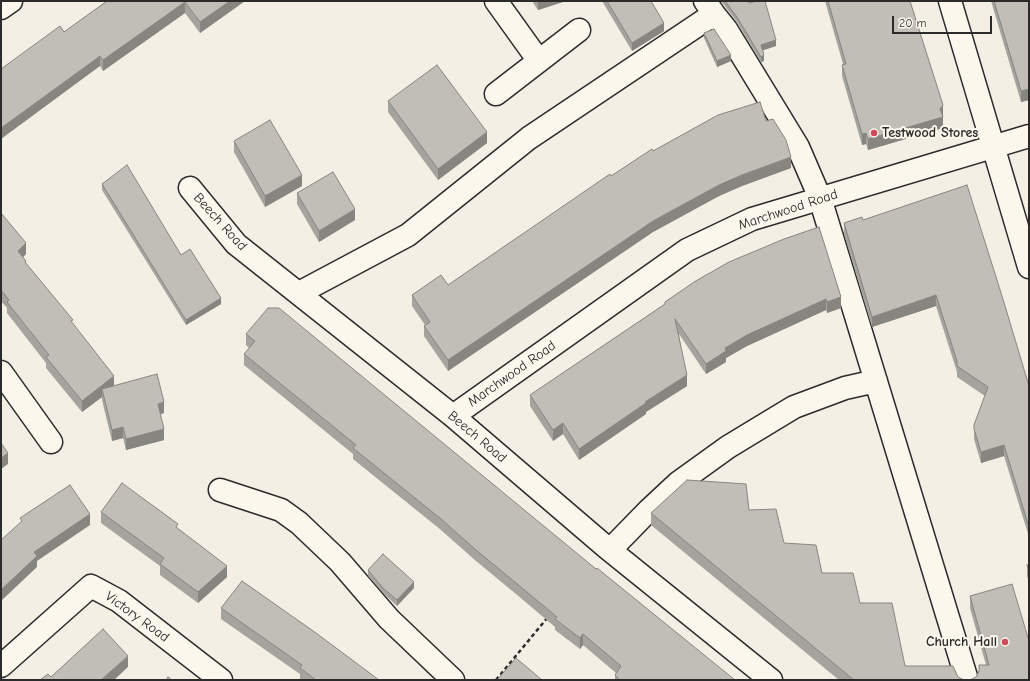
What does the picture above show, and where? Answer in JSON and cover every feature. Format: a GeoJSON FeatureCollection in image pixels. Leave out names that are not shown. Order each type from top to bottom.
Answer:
{"type":"FeatureCollection","features":[{"type":"Feature","properties":{"kind":"street"},"geometry":{"type":"LineString","coordinates":[[1,8],[12,1]]}},
{"type":"Feature","properties":{"kind":"street"},"geometry":{"type":"LineString","coordinates":[[496,1],[539,61]]}},
{"type":"Feature","properties":{"kind":"street"},"geometry":{"type":"LineString","coordinates":[[950,1],[1029,267]]}},
{"type":"Feature","properties":{"kind":"street"},"geometry":{"type":"LineString","coordinates":[[299,293],[408,235],[529,138],[709,8],[726,29],[798,147],[820,198],[967,680]]}},
{"type":"Feature","properties":{"kind":"street"},"geometry":{"type":"LineString","coordinates":[[496,94],[579,30]]}},
{"type":"Feature","properties":{"kind":"street","name":"Marchwood Road"},"geometry":{"type":"LineString","coordinates":[[453,416],[687,250],[752,219],[1029,136]]}},
{"type":"Feature","properties":{"kind":"street","name":"Beech Road"},"geometry":{"type":"LineString","coordinates":[[190,188],[236,244],[453,416],[610,550],[771,680]]}},
{"type":"Feature","properties":{"kind":"street"},"geometry":{"type":"LineString","coordinates":[[1,372],[51,442]]}},
{"type":"Feature","properties":{"kind":"street"},"geometry":{"type":"LineString","coordinates":[[610,550],[649,510],[678,484],[728,447],[794,407],[845,388],[876,381]]}},
{"type":"Feature","properties":{"kind":"street"},"geometry":{"type":"LineString","coordinates":[[220,490],[281,510],[299,523],[340,562],[389,619],[453,680]]}},
{"type":"Feature","properties":{"kind":"street","name":"Victory Road"},"geometry":{"type":"LineString","coordinates":[[1,666],[91,586],[119,601],[221,680]]}},
{"type":"Feature","properties":{"kind":"path"},"geometry":{"type":"LineString","coordinates":[[496,680],[549,615]]}},
{"type":"Feature","properties":{"kind":"building"},"geometry":{"type":"Polygon","coordinates":[[[107,1],[230,1],[200,22],[185,2],[103,60],[100,56],[1,128],[1,69],[60,26],[64,32],[107,1]]]}},
{"type":"Feature","properties":{"kind":"building"},"geometry":{"type":"Polygon","coordinates":[[[607,1],[651,1],[664,23],[632,43],[607,1]]]}},
{"type":"Feature","properties":{"kind":"building"},"geometry":{"type":"Polygon","coordinates":[[[725,1],[748,1],[749,3],[765,1],[776,40],[761,45],[764,55],[761,57],[737,17],[725,1]]]}},
{"type":"Feature","properties":{"kind":"building"},"geometry":{"type":"Polygon","coordinates":[[[828,1],[910,1],[943,105],[940,109],[943,117],[868,139],[866,133],[862,134],[842,65],[846,64],[828,1]]]}},
{"type":"Feature","properties":{"kind":"building"},"geometry":{"type":"Polygon","coordinates":[[[994,1],[1029,1],[1029,89],[1021,91],[994,1]]]}},
{"type":"Feature","properties":{"kind":"building"},"geometry":{"type":"Polygon","coordinates":[[[714,29],[731,55],[717,61],[704,33],[714,29]]]}},
{"type":"Feature","properties":{"kind":"building"},"geometry":{"type":"Polygon","coordinates":[[[437,65],[487,132],[438,169],[388,101],[437,65]]]}},
{"type":"Feature","properties":{"kind":"building"},"geometry":{"type":"Polygon","coordinates":[[[760,102],[766,121],[773,119],[786,140],[791,157],[719,185],[653,221],[448,360],[424,326],[430,322],[412,295],[441,275],[448,285],[610,174],[611,176],[652,149],[653,151],[718,115],[760,102]]]}},
{"type":"Feature","properties":{"kind":"building"},"geometry":{"type":"Polygon","coordinates":[[[270,120],[302,175],[265,196],[234,141],[270,120]]]}},
{"type":"Feature","properties":{"kind":"building"},"geometry":{"type":"Polygon","coordinates":[[[127,165],[181,255],[190,249],[221,298],[186,320],[102,184],[127,165]]]}},
{"type":"Feature","properties":{"kind":"building"},"geometry":{"type":"Polygon","coordinates":[[[333,172],[355,209],[319,231],[297,193],[333,172]]]}},
{"type":"Feature","properties":{"kind":"building"},"geometry":{"type":"Polygon","coordinates":[[[967,185],[1029,386],[1029,527],[1004,445],[981,452],[974,425],[988,387],[957,366],[957,361],[936,295],[872,317],[844,223],[862,217],[863,220],[967,185]]]}},
{"type":"Feature","properties":{"kind":"building"},"geometry":{"type":"Polygon","coordinates":[[[1,213],[26,243],[18,251],[26,261],[25,262],[73,320],[71,321],[114,376],[82,401],[46,357],[49,355],[7,302],[9,300],[1,290],[1,213]]]}},
{"type":"Feature","properties":{"kind":"building"},"geometry":{"type":"Polygon","coordinates":[[[819,227],[841,297],[827,302],[826,299],[747,335],[725,348],[726,351],[706,364],[675,319],[687,375],[645,402],[646,403],[579,449],[563,423],[553,430],[530,395],[665,304],[665,302],[694,282],[729,262],[784,239],[819,227]]]}},
{"type":"Feature","properties":{"kind":"building"},"geometry":{"type":"Polygon","coordinates":[[[268,308],[279,308],[596,569],[597,568],[735,680],[620,680],[615,675],[621,666],[583,634],[580,638],[555,619],[557,617],[441,519],[353,448],[356,445],[244,354],[255,341],[246,334],[268,308]]]}},
{"type":"Feature","properties":{"kind":"building"},"geometry":{"type":"Polygon","coordinates":[[[157,374],[164,402],[158,404],[164,429],[126,439],[123,427],[112,430],[102,389],[157,374]]]}},
{"type":"Feature","properties":{"kind":"building"},"geometry":{"type":"Polygon","coordinates":[[[1,443],[8,453],[1,458],[1,443]]]}},
{"type":"Feature","properties":{"kind":"building"},"geometry":{"type":"Polygon","coordinates":[[[687,480],[746,484],[749,510],[776,509],[784,543],[816,545],[822,573],[853,573],[860,603],[892,603],[905,666],[953,666],[958,677],[964,680],[854,680],[651,513],[687,480]]]}},
{"type":"Feature","properties":{"kind":"building"},"geometry":{"type":"Polygon","coordinates":[[[122,483],[178,524],[176,527],[227,566],[198,592],[160,564],[164,558],[101,512],[122,483]]]}},
{"type":"Feature","properties":{"kind":"building"},"geometry":{"type":"Polygon","coordinates":[[[70,485],[90,514],[34,552],[37,556],[1,590],[1,540],[22,521],[20,518],[70,485]]]}},
{"type":"Feature","properties":{"kind":"building"},"geometry":{"type":"Polygon","coordinates":[[[383,554],[414,582],[397,600],[383,588],[368,570],[383,554]]]}},
{"type":"Feature","properties":{"kind":"building"},"geometry":{"type":"Polygon","coordinates":[[[242,581],[379,680],[316,680],[300,668],[302,665],[221,608],[242,581]]]}},
{"type":"Feature","properties":{"kind":"building"},"geometry":{"type":"Polygon","coordinates":[[[1012,584],[1029,641],[1029,680],[970,680],[976,677],[979,671],[979,665],[989,665],[970,596],[1012,584]]]}},
{"type":"Feature","properties":{"kind":"building"},"geometry":{"type":"Polygon","coordinates":[[[103,629],[128,656],[101,680],[40,680],[48,674],[51,677],[103,629]]]}},
{"type":"Feature","properties":{"kind":"building"},"geometry":{"type":"Polygon","coordinates":[[[516,658],[542,680],[497,680],[516,658]]]}},
{"type":"Feature","properties":{"kind":"place","name":"Testwood Stores"},"geometry":{"type":"Point","coordinates":[874,133]}},
{"type":"Feature","properties":{"kind":"place","name":"Church Hall"},"geometry":{"type":"Point","coordinates":[1005,642]}}]}
